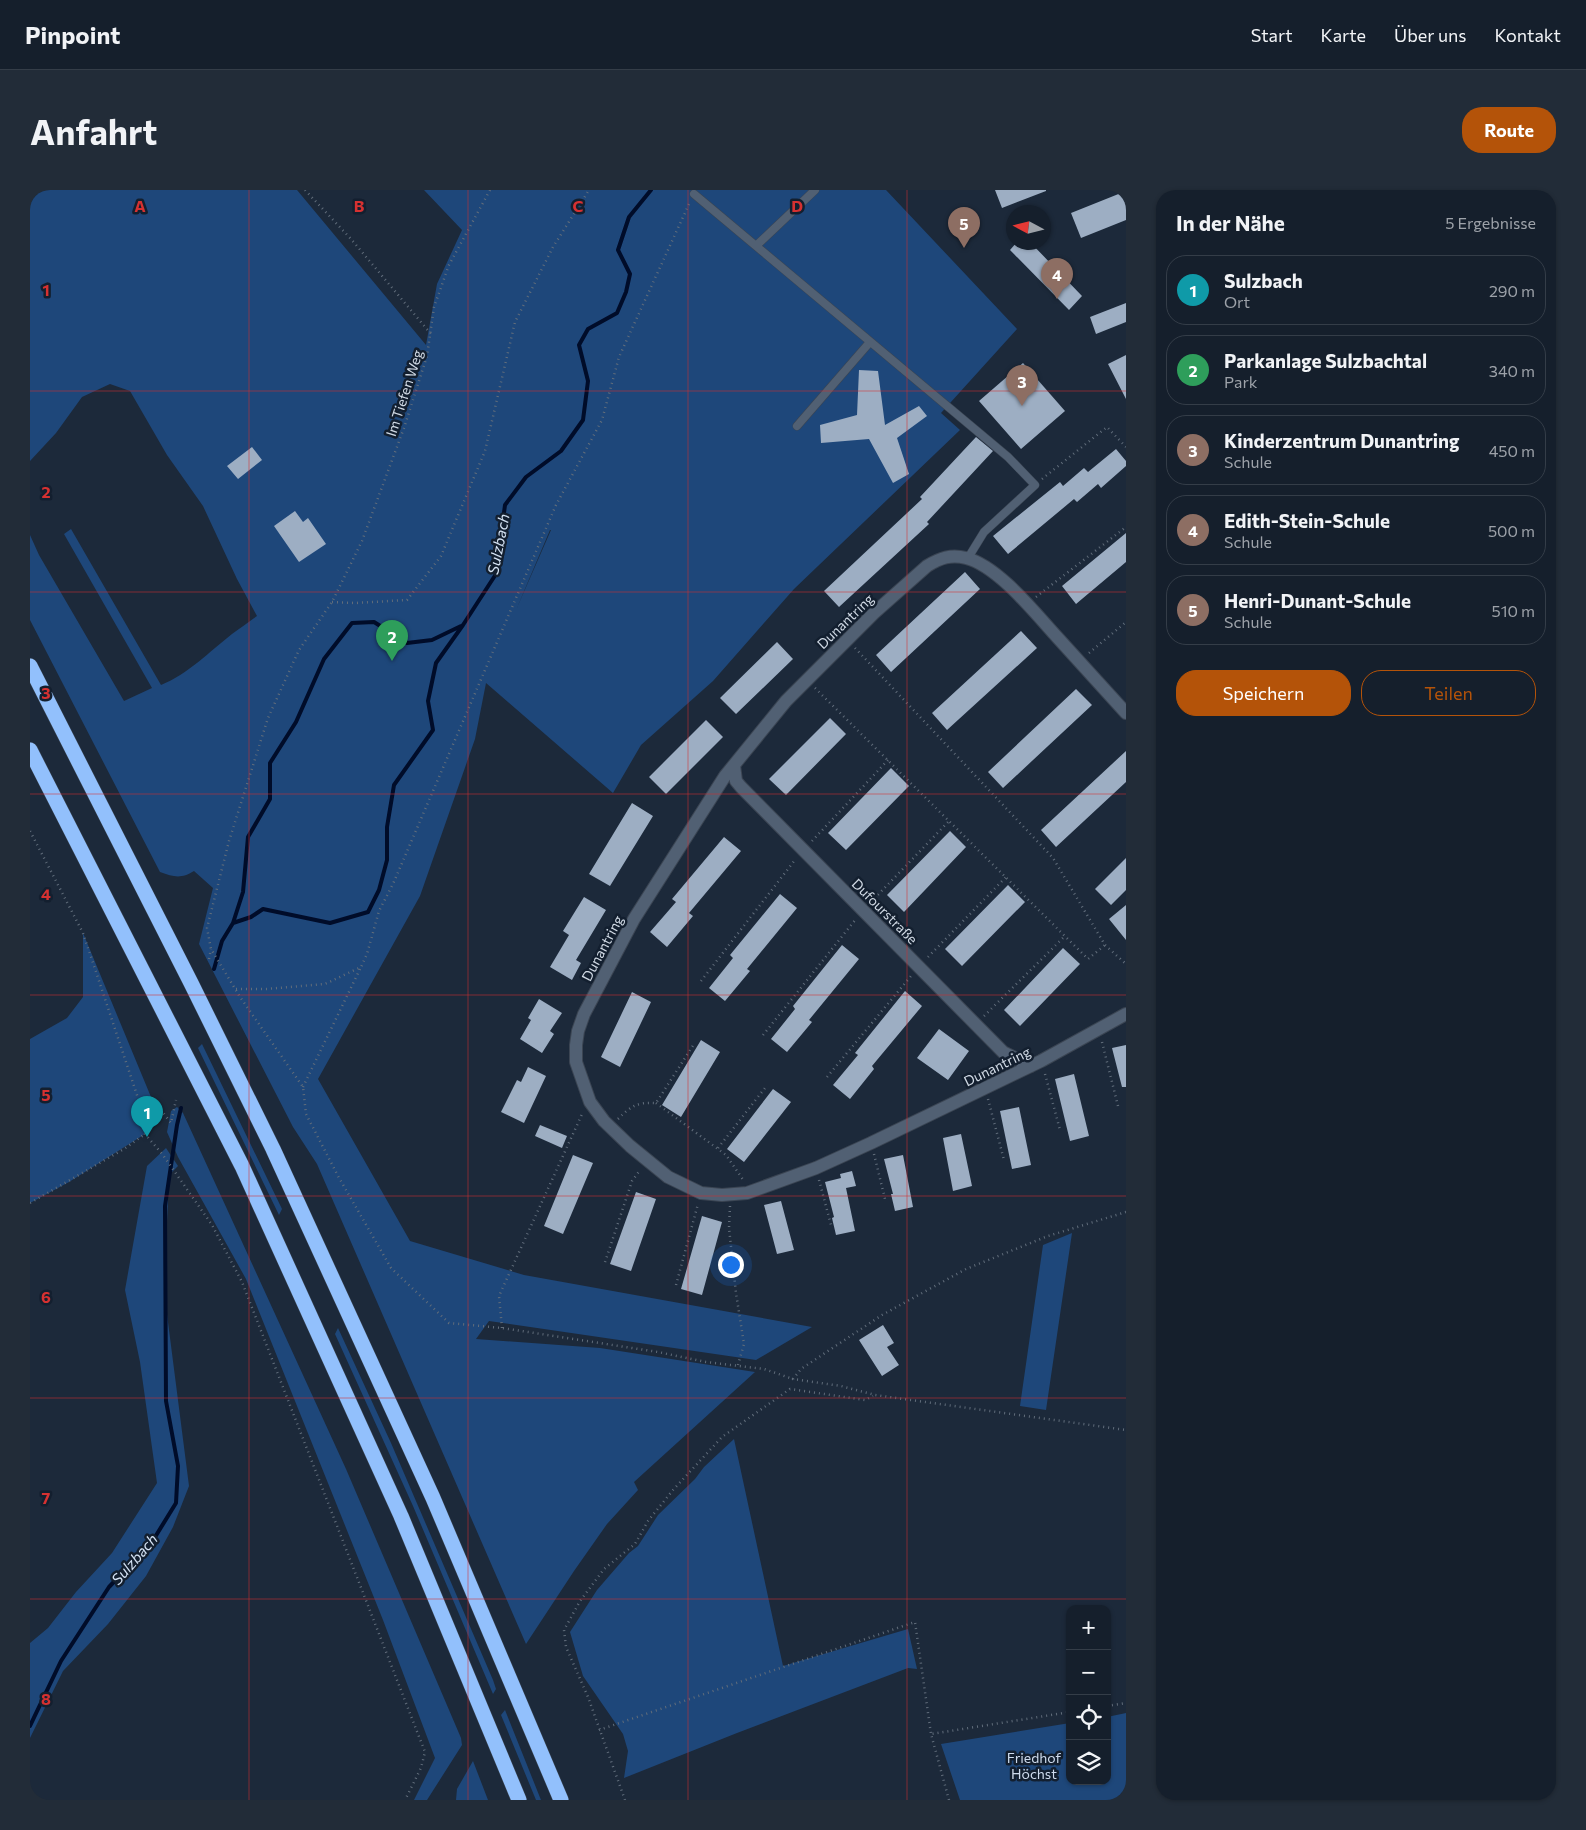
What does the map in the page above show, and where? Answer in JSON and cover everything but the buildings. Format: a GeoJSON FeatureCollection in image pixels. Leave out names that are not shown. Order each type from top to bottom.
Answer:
{"type":"FeatureCollection","features":[{"type":"Feature","properties":{"kind":"highway"},"geometry":{"type":"LineString","coordinates":[[30,666],[273,1149],[433,1498],[562,1800]]}},
{"type":"Feature","properties":{"kind":"highway"},"geometry":{"type":"LineString","coordinates":[[30,750],[242,1166],[401,1516],[519,1800]]}},
{"type":"Feature","properties":{"kind":"street","name":"Dunantring"},"geometry":{"type":"LineString","coordinates":[[1126,713],[1027,604],[991,570],[968,558],[948,556],[927,566],[874,613],[786,701],[725,776],[634,919],[584,1014],[576,1045],[576,1062],[590,1102],[610,1127],[647,1161],[668,1177],[701,1193],[730,1195],[754,1191],[816,1168],[871,1143],[1036,1064],[1126,1014]]}},
{"type":"Feature","properties":{"kind":"street","name":"Dufourstraße"},"geometry":{"type":"LineString","coordinates":[[734,764],[736,781],[741,787],[1003,1052],[1036,1064]]}},
{"type":"Feature","properties":{"kind":"lane"},"geometry":{"type":"LineString","coordinates":[[757,244],[815,190]]}},
{"type":"Feature","properties":{"kind":"lane"},"geometry":{"type":"LineString","coordinates":[[694,194],[757,244],[870,342],[914,376],[1008,457],[1035,485],[984,532],[968,558]]}},
{"type":"Feature","properties":{"kind":"lane"},"geometry":{"type":"LineString","coordinates":[[797,426],[870,342]]}},
{"type":"Feature","properties":{"kind":"path"},"geometry":{"type":"LineString","coordinates":[[305,190],[351,239],[431,334]]}},
{"type":"Feature","properties":{"kind":"path","name":"Im Tiefen Weg"},"geometry":{"type":"LineString","coordinates":[[211,949],[207,928],[228,841],[268,718],[299,650],[332,602],[362,541],[404,428],[427,356],[434,307],[449,265],[490,190]]}},
{"type":"Feature","properties":{"kind":"path"},"geometry":{"type":"LineString","coordinates":[[332,602],[355,603],[407,600],[441,556],[485,451],[515,322],[553,248],[589,190]]}},
{"type":"Feature","properties":{"kind":"path"},"geometry":{"type":"LineString","coordinates":[[303,1087],[361,967],[378,911],[393,884],[556,505],[602,420],[619,357],[694,194]]}},
{"type":"Feature","properties":{"kind":"path"},"geometry":{"type":"LineString","coordinates":[[1035,485],[1107,427],[1126,447]]}},
{"type":"Feature","properties":{"kind":"path"},"geometry":{"type":"LineString","coordinates":[[1027,604],[1126,527]]}},
{"type":"Feature","properties":{"kind":"path"},"geometry":{"type":"LineString","coordinates":[[1079,661],[1126,622]]}},
{"type":"Feature","properties":{"kind":"path"},"geometry":{"type":"LineString","coordinates":[[847,640],[1052,858],[1105,944],[1126,964]]}},
{"type":"Feature","properties":{"kind":"path"},"geometry":{"type":"LineString","coordinates":[[807,680],[1088,959],[1105,944]]}},
{"type":"Feature","properties":{"kind":"path"},"geometry":{"type":"LineString","coordinates":[[701,981],[803,850],[888,760]]}},
{"type":"Feature","properties":{"kind":"path"},"geometry":{"type":"LineString","coordinates":[[763,1035],[863,910],[949,821]]}},
{"type":"Feature","properties":{"kind":"path"},"geometry":{"type":"LineString","coordinates":[[30,831],[83,933],[141,1107],[145,1134],[163,1155],[212,1225],[242,1282],[425,1752],[422,1768],[405,1800]]}},
{"type":"Feature","properties":{"kind":"path"},"geometry":{"type":"LineString","coordinates":[[976,1024],[1065,936]]}},
{"type":"Feature","properties":{"kind":"path"},"geometry":{"type":"LineString","coordinates":[[211,949],[218,963],[303,1087],[306,1114],[338,1176],[391,1268],[449,1323],[502,1328],[658,1352],[706,1362],[764,1368],[794,1379],[841,1386],[874,1395],[1126,1430]]}},
{"type":"Feature","properties":{"kind":"path"},"geometry":{"type":"LineString","coordinates":[[208,959],[211,949]]}},
{"type":"Feature","properties":{"kind":"path"},"geometry":{"type":"LineString","coordinates":[[236,989],[266,989],[325,984],[361,967]]}},
{"type":"Feature","properties":{"kind":"path"},"geometry":{"type":"LineString","coordinates":[[1099,1030],[1118,1106]]}},
{"type":"Feature","properties":{"kind":"path"},"geometry":{"type":"LineString","coordinates":[[656,1103],[694,1044]]}},
{"type":"Feature","properties":{"kind":"path"},"geometry":{"type":"LineString","coordinates":[[1036,1064],[1060,1130]]}},
{"type":"Feature","properties":{"kind":"path"},"geometry":{"type":"LineString","coordinates":[[718,1148],[765,1088]]}},
{"type":"Feature","properties":{"kind":"path"},"geometry":{"type":"LineString","coordinates":[[986,1088],[1004,1160]]}},
{"type":"Feature","properties":{"kind":"path"},"geometry":{"type":"LineString","coordinates":[[141,1107],[151,1097],[171,1123],[176,1100]]}},
{"type":"Feature","properties":{"kind":"path"},"geometry":{"type":"LineString","coordinates":[[502,1328],[499,1296],[580,1116],[590,1102]]}},
{"type":"Feature","properties":{"kind":"path"},"geometry":{"type":"LineString","coordinates":[[610,1127],[631,1107],[646,1103],[656,1103],[726,1155],[740,1177],[754,1191]]}},
{"type":"Feature","properties":{"kind":"path"},"geometry":{"type":"LineString","coordinates":[[30,1203],[124,1149],[145,1134]]}},
{"type":"Feature","properties":{"kind":"path"},"geometry":{"type":"LineString","coordinates":[[871,1143],[885,1199]]}},
{"type":"Feature","properties":{"kind":"path"},"geometry":{"type":"LineString","coordinates":[[605,1262],[632,1181],[647,1161]]}},
{"type":"Feature","properties":{"kind":"path"},"geometry":{"type":"LineString","coordinates":[[816,1168],[831,1225]]}},
{"type":"Feature","properties":{"kind":"path"},"geometry":{"type":"LineString","coordinates":[[676,1285],[701,1193]]}},
{"type":"Feature","properties":{"kind":"path"},"geometry":{"type":"LineString","coordinates":[[730,1195],[729,1228],[736,1294],[744,1344],[738,1365]]}},
{"type":"Feature","properties":{"kind":"path"},"geometry":{"type":"LineString","coordinates":[[794,1379],[801,1369],[882,1315],[966,1269],[1048,1236],[1126,1212]]}},
{"type":"Feature","properties":{"kind":"path"},"geometry":{"type":"LineString","coordinates":[[624,1800],[588,1697],[566,1647],[564,1630],[580,1601],[604,1569],[635,1544],[648,1520],[722,1437],[790,1388],[865,1400],[874,1395]]}},
{"type":"Feature","properties":{"kind":"path"},"geometry":{"type":"LineString","coordinates":[[599,1730],[915,1622],[931,1734],[949,1800]]}},
{"type":"Feature","properties":{"kind":"path"},"geometry":{"type":"LineString","coordinates":[[1111,1705],[1126,1703]]}},
{"type":"Feature","properties":{"kind":"path"},"geometry":{"type":"LineString","coordinates":[[931,1734],[1066,1713]]}},
{"type":"Feature","properties":{"kind":"green space"},"geometry":{"type":"Polygon","coordinates":[[[30,190],[297,190],[426,345],[437,284],[462,230],[424,190],[886,190],[1017,329],[941,413],[960,430],[794,589],[713,681],[641,745],[613,793],[486,683],[475,739],[420,896],[318,1079],[410,1241],[524,1275],[812,1327],[756,1360],[489,1321],[476,1339],[600,1348],[755,1372],[634,1482],[638,1490],[607,1524],[526,1644],[317,1164],[293,1127],[199,944],[213,888],[194,871],[177,876],[160,872],[30,620],[30,535],[39,555],[124,701],[152,688],[64,534],[71,529],[161,685],[189,669],[257,616],[237,579],[203,506],[167,455],[130,391],[110,384],[82,397],[56,433],[30,461],[30,190]],[[550,530],[516,610],[551,530],[550,530]]]}},
{"type":"Feature","properties":{"kind":"green space"},"geometry":{"type":"Polygon","coordinates":[[[83,933],[151,1097],[141,1107],[145,1134],[69,1182],[30,1203],[30,1039],[67,1018],[83,997],[83,933]]]}},
{"type":"Feature","properties":{"kind":"green space"},"geometry":{"type":"Polygon","coordinates":[[[202,1044],[282,1209],[279,1215],[198,1048],[202,1044]]]}},
{"type":"Feature","properties":{"kind":"green space"},"geometry":{"type":"Polygon","coordinates":[[[177,1107],[183,1113],[346,1469],[461,1738],[462,1745],[427,1800],[414,1800],[435,1758],[383,1620],[246,1279],[178,1157],[167,1132],[171,1111],[177,1107]]]}},
{"type":"Feature","properties":{"kind":"green space"},"geometry":{"type":"Polygon","coordinates":[[[166,1148],[178,1166],[169,1175],[164,1291],[189,1486],[173,1527],[146,1576],[108,1624],[63,1671],[30,1738],[30,1643],[48,1628],[76,1592],[112,1553],[157,1483],[140,1362],[125,1290],[147,1166],[166,1148]]]}},
{"type":"Feature","properties":{"kind":"green space"},"geometry":{"type":"Polygon","coordinates":[[[1072,1233],[1046,1410],[1020,1406],[1043,1245],[1072,1233]]]}},
{"type":"Feature","properties":{"kind":"green space"},"geometry":{"type":"Polygon","coordinates":[[[338,1328],[391,1443],[493,1680],[496,1689],[493,1694],[413,1506],[335,1334],[338,1328]]]}},
{"type":"Feature","properties":{"kind":"green space"},"geometry":{"type":"Polygon","coordinates":[[[734,1439],[783,1666],[908,1629],[917,1669],[908,1668],[624,1778],[628,1751],[623,1734],[583,1676],[570,1632],[597,1590],[629,1553],[638,1546],[658,1515],[734,1439]]]}},
{"type":"Feature","properties":{"kind":"green space"},"geometry":{"type":"Polygon","coordinates":[[[505,1710],[541,1800],[536,1800],[501,1715],[505,1710]]]}},
{"type":"Feature","properties":{"kind":"green space","name":"Friedhof Höchst"},"geometry":{"type":"Polygon","coordinates":[[[1126,1713],[1126,1800],[960,1800],[941,1744],[1066,1724],[1066,1785],[1111,1785],[1111,1716],[1126,1713]]]}},
{"type":"Feature","properties":{"kind":"green space"},"geometry":{"type":"Polygon","coordinates":[[[473,1761],[488,1800],[456,1800],[457,1789],[473,1761]]]}},
{"type":"Feature","properties":{"kind":"waterway","name":"Sulzbach"},"geometry":{"type":"LineString","coordinates":[[214,969],[222,941],[233,923],[251,917],[263,909],[330,923],[368,912],[379,890],[387,860],[387,827],[394,785],[433,730],[428,701],[436,663],[496,574],[505,505],[526,477],[561,451],[583,420],[588,381],[579,345],[588,329],[617,313],[626,292],[630,274],[618,250],[629,217],[651,190]]}},
{"type":"Feature","properties":{"kind":"waterway","name":"Sulzbach"},"geometry":{"type":"LineString","coordinates":[[233,923],[243,892],[248,837],[270,799],[270,763],[296,722],[324,659],[352,623],[374,622],[407,643],[432,640],[461,626]]}},
{"type":"Feature","properties":{"kind":"waterway","name":"Sulzbach"},"geometry":{"type":"LineString","coordinates":[[30,1726],[61,1661],[109,1587],[152,1542],[176,1503],[178,1466],[166,1401],[165,1206],[181,1108]]}},
{"type":"Feature","properties":{"kind":"place","name":"Henri-Dunant-Schule"},"geometry":{"type":"Point","coordinates":[964,248]}},
{"type":"Feature","properties":{"kind":"place","name":"Edith-Stein-Schule"},"geometry":{"type":"Point","coordinates":[1057,299]}},
{"type":"Feature","properties":{"kind":"place","name":"Kinderzentrum Dunantring"},"geometry":{"type":"Point","coordinates":[1022,406]}},
{"type":"Feature","properties":{"kind":"place","name":"Parkanlage Sulzbachtal"},"geometry":{"type":"Point","coordinates":[392,661]}},
{"type":"Feature","properties":{"kind":"place","name":"Sulzbach"},"geometry":{"type":"Point","coordinates":[147,1137]}}]}
